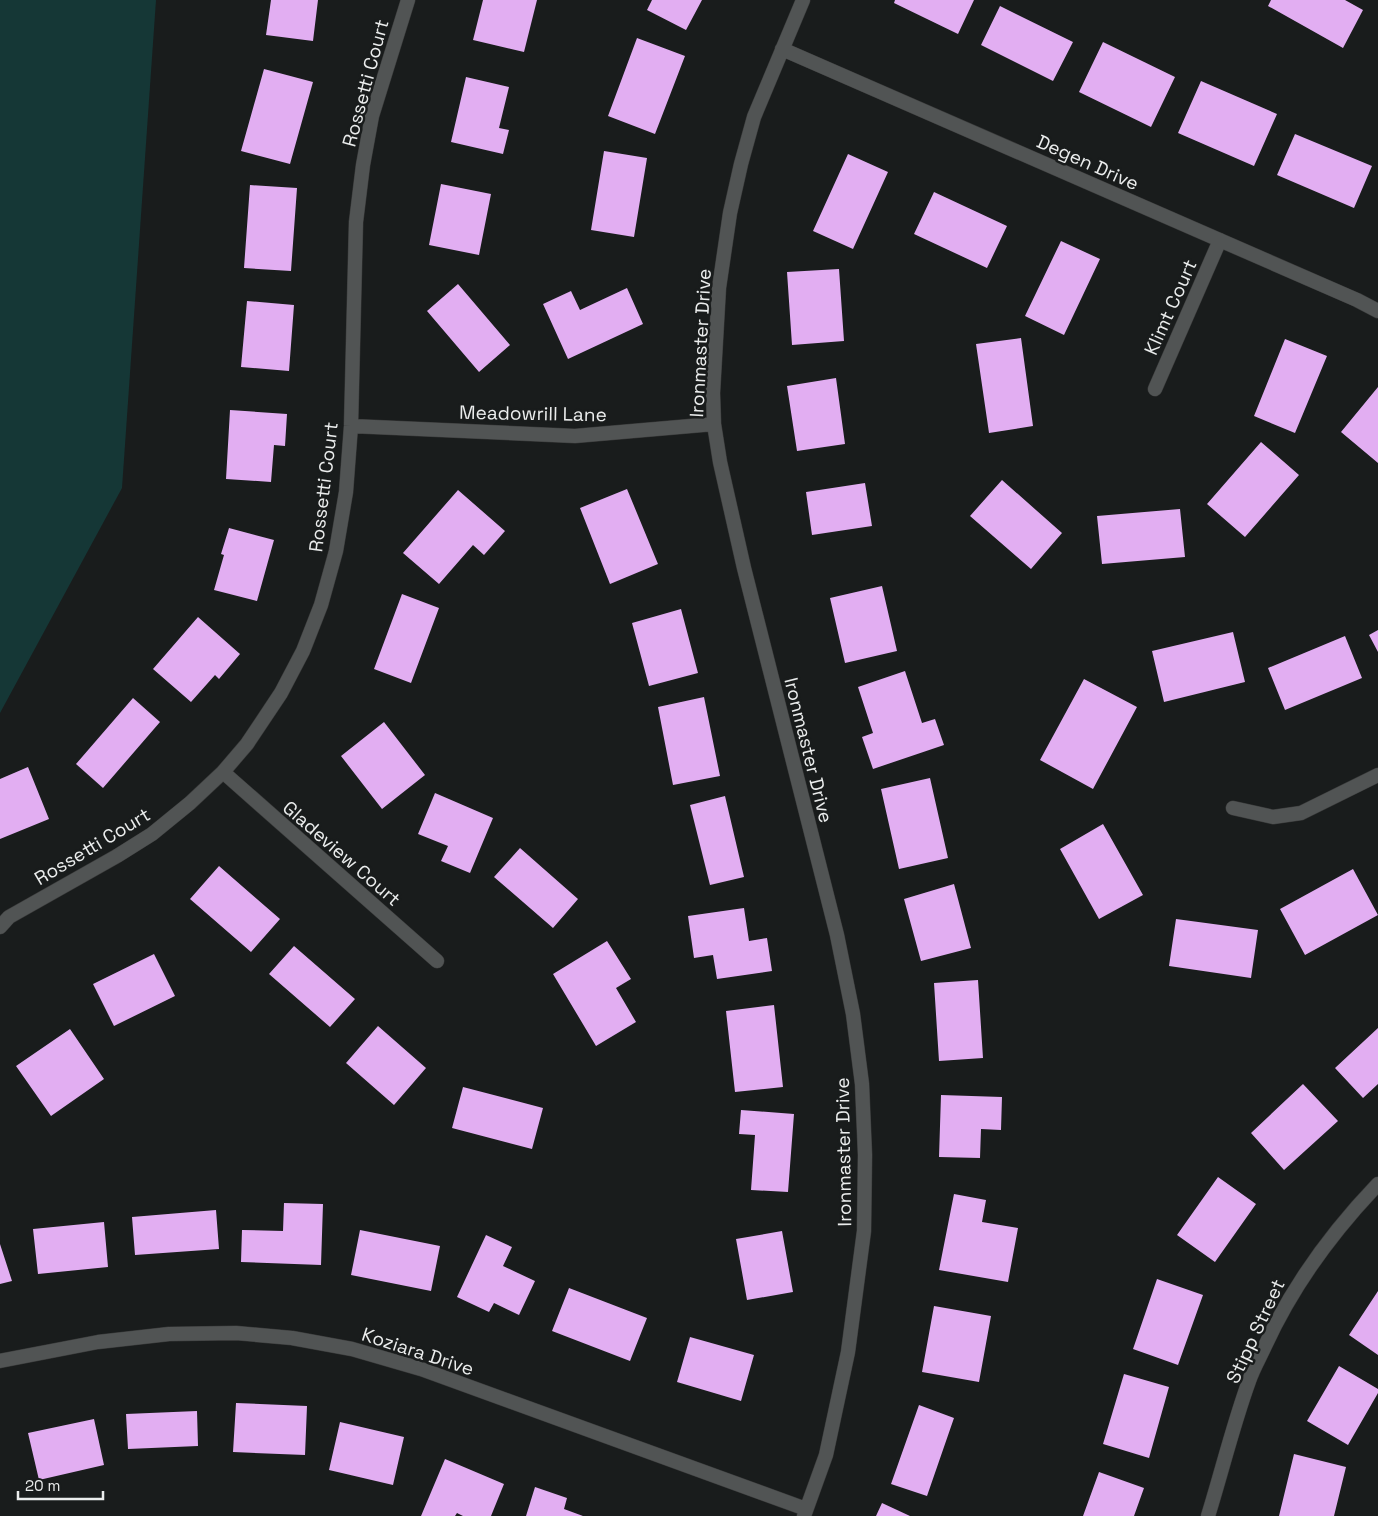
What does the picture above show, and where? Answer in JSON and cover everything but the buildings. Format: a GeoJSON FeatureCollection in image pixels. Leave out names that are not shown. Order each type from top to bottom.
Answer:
{"type":"FeatureCollection","features":[{"type":"Feature","properties":{"kind":"street","name":"Rossetti Court"},"geometry":{"type":"LineString","coordinates":[[0,927],[9,917],[152,834],[190,803],[223,772],[247,744],[281,693],[303,651],[321,606],[336,551],[346,492],[351,426],[356,222],[363,165],[372,116],[408,0]]}},
{"type":"Feature","properties":{"kind":"street","name":"Ironmaster Drive"},"geometry":{"type":"LineString","coordinates":[[803,0],[754,117],[730,213],[719,288],[714,424],[720,462],[744,568],[837,935],[853,1014],[862,1084],[866,1155],[864,1231],[848,1352],[826,1455],[805,1513]]}},
{"type":"Feature","properties":{"kind":"street","name":"Degen Drive"},"geometry":{"type":"LineString","coordinates":[[782,49],[1357,300],[1378,311]]}},
{"type":"Feature","properties":{"kind":"street","name":"Klimt Court"},"geometry":{"type":"LineString","coordinates":[[1155,389],[1220,240]]}},
{"type":"Feature","properties":{"kind":"street","name":"Meadowrill Lane"},"geometry":{"type":"LineString","coordinates":[[351,426],[575,436],[714,424]]}},
{"type":"Feature","properties":{"kind":"street","name":"Gladeview Court"},"geometry":{"type":"LineString","coordinates":[[223,772],[437,961]]}},
{"type":"Feature","properties":{"kind":"street"},"geometry":{"type":"LineString","coordinates":[[1234,808],[1273,817],[1301,813],[1378,776]]}},
{"type":"Feature","properties":{"kind":"street","name":"Stipp Street"},"geometry":{"type":"LineString","coordinates":[[1208,1516],[1249,1379],[1279,1315],[1299,1281],[1322,1248],[1378,1184]]}},
{"type":"Feature","properties":{"kind":"street","name":"Koziara Drive"},"geometry":{"type":"LineString","coordinates":[[0,1361],[98,1342],[170,1334],[236,1333],[292,1338],[352,1349],[421,1369],[805,1513]]}},
{"type":"Feature","properties":{"kind":"shaded area"},"geometry":{"type":"Polygon","coordinates":[[[0,0],[156,0],[122,488],[0,713],[0,0]]]}}]}
